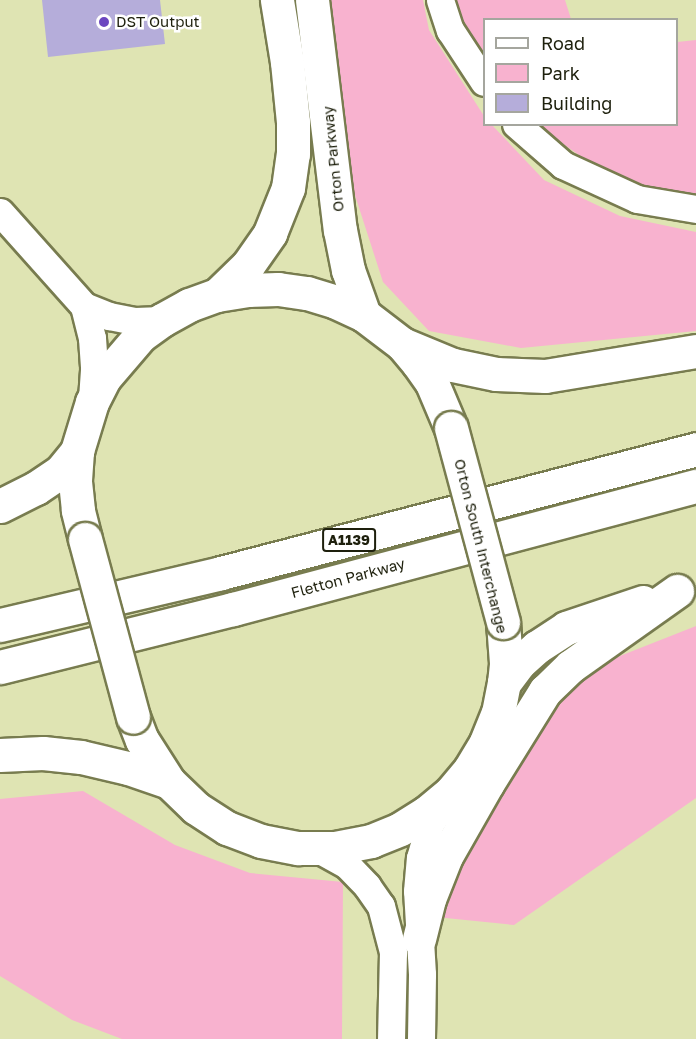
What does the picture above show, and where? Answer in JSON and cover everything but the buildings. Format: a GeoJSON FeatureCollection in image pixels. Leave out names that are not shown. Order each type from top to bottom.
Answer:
{"type":"FeatureCollection","features":[{"type":"Feature","properties":{"kind":"main road"},"geometry":{"type":"LineString","coordinates":[[217,295],[248,265],[270,233],[288,188],[293,154],[293,122],[277,0]]}},
{"type":"Feature","properties":{"kind":"main road","name":"Orton Parkway"},"geometry":{"type":"LineString","coordinates":[[312,0],[340,230],[348,270],[364,315]]}},
{"type":"Feature","properties":{"kind":"main road","name":"Orton South Interchange"},"geometry":{"type":"LineString","coordinates":[[278,289],[308,293],[336,302],[364,315],[402,344],[432,383],[451,428],[503,622],[504,683],[498,713],[486,742],[470,769],[450,793],[426,813],[400,829],[371,840],[318,849],[261,841],[227,828],[196,808],[169,782],[150,755],[133,717],[78,510],[75,480],[77,451],[92,402],[121,355],[162,320],[189,305],[217,295],[247,290],[278,289]]}},
{"type":"Feature","properties":{"kind":"main road"},"geometry":{"type":"LineString","coordinates":[[402,344],[453,365],[496,374],[545,376],[696,351]]}},
{"type":"Feature","properties":{"kind":"main road","name":"A1139"},"geometry":{"type":"LineString","coordinates":[[0,625],[220,573],[696,449]]}},
{"type":"Feature","properties":{"kind":"main road"},"geometry":{"type":"LineString","coordinates":[[0,506],[36,488],[61,471],[77,451]]}},
{"type":"Feature","properties":{"kind":"main road","name":"Fletton Parkway"},"geometry":{"type":"LineString","coordinates":[[0,667],[245,606],[696,486]]}},
{"type":"Feature","properties":{"kind":"main road"},"geometry":{"type":"LineString","coordinates":[[504,683],[531,652],[566,628],[687,587]]}},
{"type":"Feature","properties":{"kind":"main road"},"geometry":{"type":"LineString","coordinates":[[406,946],[429,899],[446,856],[545,690],[571,666],[687,587]]}},
{"type":"Feature","properties":{"kind":"main road"},"geometry":{"type":"LineString","coordinates":[[0,755],[43,753],[81,757],[128,768],[169,782]]}},
{"type":"Feature","properties":{"kind":"street"},"geometry":{"type":"LineString","coordinates":[[440,0],[450,30],[483,80]]}},
{"type":"Feature","properties":{"kind":"street"},"geometry":{"type":"LineString","coordinates":[[518,126],[563,165],[637,199],[696,209]]}},
{"type":"Feature","properties":{"kind":"street"},"geometry":{"type":"LineString","coordinates":[[0,212],[84,306],[109,316],[135,321],[162,320]]}},
{"type":"Feature","properties":{"kind":"street"},"geometry":{"type":"LineString","coordinates":[[84,306],[92,338],[94,370],[92,402]]}},
{"type":"Feature","properties":{"kind":"street"},"geometry":{"type":"LineString","coordinates":[[391,1039],[417,891],[420,858],[430,824],[450,793]]}},
{"type":"Feature","properties":{"kind":"street"},"geometry":{"type":"LineString","coordinates":[[318,849],[346,865],[367,886],[422,974],[421,1039]]}},
{"type":"Feature","properties":{"kind":"green space"},"geometry":{"type":"Polygon","coordinates":[[[327,0],[423,0],[429,30],[483,114],[483,126],[493,126],[544,180],[620,216],[696,232],[696,331],[521,348],[429,331],[383,282],[352,186],[327,0]]]}},
{"type":"Feature","properties":{"kind":"green space"},"geometry":{"type":"Polygon","coordinates":[[[455,0],[565,0],[571,18],[483,18],[483,60],[473,45],[455,0]]]}},
{"type":"Feature","properties":{"kind":"green space"},"geometry":{"type":"Polygon","coordinates":[[[696,40],[696,199],[636,184],[599,169],[537,126],[678,126],[678,42],[696,40]]]}},
{"type":"Feature","properties":{"kind":"green space"},"geometry":{"type":"Polygon","coordinates":[[[696,626],[696,798],[514,925],[416,915],[407,857],[507,787],[554,682],[696,626]]]}},
{"type":"Feature","properties":{"kind":"green space"},"geometry":{"type":"Polygon","coordinates":[[[83,791],[175,845],[250,873],[343,882],[342,1039],[122,1039],[72,1020],[0,976],[0,799],[83,791]]]}},
{"type":"Feature","properties":{"kind":"place","name":"DST Output"},"geometry":{"type":"Point","coordinates":[104,22]}}]}
